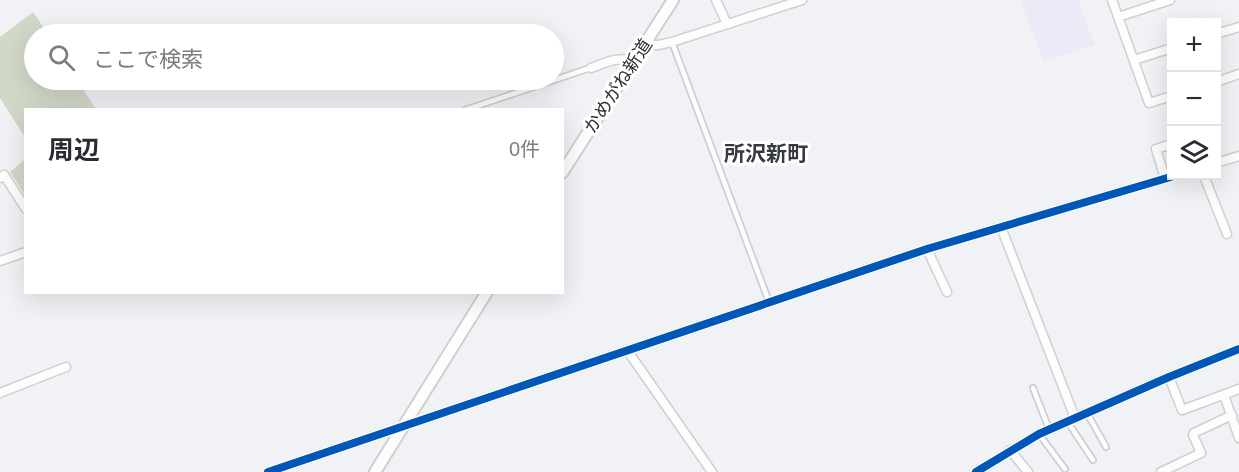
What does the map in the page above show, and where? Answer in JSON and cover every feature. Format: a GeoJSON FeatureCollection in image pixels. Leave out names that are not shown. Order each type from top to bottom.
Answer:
{"type":"FeatureCollection","features":[{"type":"Feature","properties":{"kind":"street","name":"かめがね新道"},"geometry":{"type":"LineString","coordinates":[[564,169],[673,0]]}},
{"type":"Feature","properties":{"kind":"street"},"geometry":{"type":"LineString","coordinates":[[716,0],[727,24]]}},
{"type":"Feature","properties":{"kind":"street"},"geometry":{"type":"LineString","coordinates":[[646,43],[657,46],[672,42],[802,0]]}},
{"type":"Feature","properties":{"kind":"street"},"geometry":{"type":"LineString","coordinates":[[1112,0],[1149,103],[1167,98]]}},
{"type":"Feature","properties":{"kind":"street"},"geometry":{"type":"LineString","coordinates":[[1118,16],[1170,0]]}},
{"type":"Feature","properties":{"kind":"street"},"geometry":{"type":"LineString","coordinates":[[1221,32],[1239,27]]}},
{"type":"Feature","properties":{"kind":"street"},"geometry":{"type":"LineString","coordinates":[[1134,60],[1167,50]]}},
{"type":"Feature","properties":{"kind":"street"},"geometry":{"type":"LineString","coordinates":[[591,68],[619,59],[634,62]]}},
{"type":"Feature","properties":{"kind":"street"},"geometry":{"type":"LineString","coordinates":[[1221,80],[1239,74]]}},
{"type":"Feature","properties":{"kind":"street"},"geometry":{"type":"LineString","coordinates":[[1167,146],[1156,149],[1167,171]]}},
{"type":"Feature","properties":{"kind":"street"},"geometry":{"type":"LineString","coordinates":[[1221,161],[1239,156]]}},
{"type":"Feature","properties":{"kind":"street"},"geometry":{"type":"LineString","coordinates":[[1,174],[24,206]]}},
{"type":"Feature","properties":{"kind":"street"},"geometry":{"type":"LineString","coordinates":[[268,472],[927,249],[1167,178]]}},
{"type":"Feature","properties":{"kind":"street"},"geometry":{"type":"LineString","coordinates":[[1206,180],[1227,234]]}},
{"type":"Feature","properties":{"kind":"street"},"geometry":{"type":"LineString","coordinates":[[1001,227],[1071,420]]}},
{"type":"Feature","properties":{"kind":"street"},"geometry":{"type":"LineString","coordinates":[[927,249],[947,292]]}},
{"type":"Feature","properties":{"kind":"street"},"geometry":{"type":"LineString","coordinates":[[0,261],[24,253]]}},
{"type":"Feature","properties":{"kind":"street"},"geometry":{"type":"LineString","coordinates":[[375,472],[486,294]]}},
{"type":"Feature","properties":{"kind":"street"},"geometry":{"type":"LineString","coordinates":[[980,471],[1010,450],[1049,429],[1239,349]]}},
{"type":"Feature","properties":{"kind":"street"},"geometry":{"type":"LineString","coordinates":[[627,350],[712,472]]}},
{"type":"Feature","properties":{"kind":"street"},"geometry":{"type":"LineString","coordinates":[[0,393],[66,367]]}},
{"type":"Feature","properties":{"kind":"street"},"geometry":{"type":"LineString","coordinates":[[1169,377],[1182,410],[1239,389]]}},
{"type":"Feature","properties":{"kind":"street"},"geometry":{"type":"LineString","coordinates":[[1224,395],[1239,438]]}},
{"type":"Feature","properties":{"kind":"street"},"geometry":{"type":"LineString","coordinates":[[1161,472],[1201,453],[1194,433],[1232,415]]}},
{"type":"Feature","properties":{"kind":"street"},"geometry":{"type":"LineString","coordinates":[[1010,450],[1028,472]]}},
{"type":"Feature","properties":{"kind":"lane"},"geometry":{"type":"LineString","coordinates":[[672,42],[769,302]]}},
{"type":"Feature","properties":{"kind":"lane"},"geometry":{"type":"LineString","coordinates":[[564,77],[591,68]]}},
{"type":"Feature","properties":{"kind":"lane"},"geometry":{"type":"LineString","coordinates":[[471,108],[525,90]]}},
{"type":"Feature","properties":{"kind":"lane"},"geometry":{"type":"LineString","coordinates":[[1033,388],[1049,429]]}},
{"type":"Feature","properties":{"kind":"lane"},"geometry":{"type":"LineString","coordinates":[[1087,413],[1106,447]]}},
{"type":"Feature","properties":{"kind":"lane"},"geometry":{"type":"LineString","coordinates":[[1071,420],[1093,460]]}},
{"type":"Feature","properties":{"kind":"lane"},"geometry":{"type":"LineString","coordinates":[[1039,434],[1065,469]]}},
{"type":"Feature","properties":{"kind":"shaded area"},"geometry":{"type":"Polygon","coordinates":[[[1020,0],[1078,0],[1095,45],[1044,62],[1020,0]]]}},
{"type":"Feature","properties":{"kind":"green space"},"geometry":{"type":"Polygon","coordinates":[[[33,12],[41,24],[24,24],[24,90],[84,90],[95,108],[24,108],[24,135],[0,98],[0,37],[33,12]]]}},
{"type":"Feature","properties":{"kind":"green space"},"geometry":{"type":"Polygon","coordinates":[[[24,160],[24,193],[10,172],[24,160]]]}},
{"type":"Feature","properties":{"kind":"cycle path"},"geometry":{"type":"LineString","coordinates":[[268,472],[927,249],[1167,178]]}},
{"type":"Feature","properties":{"kind":"cycle path"},"geometry":{"type":"LineString","coordinates":[[976,472],[1039,434],[1239,349]]}},
{"type":"Feature","properties":{"kind":"district","name":"所沢新町"},"geometry":{"type":"Point","coordinates":[766,153]}}]}
